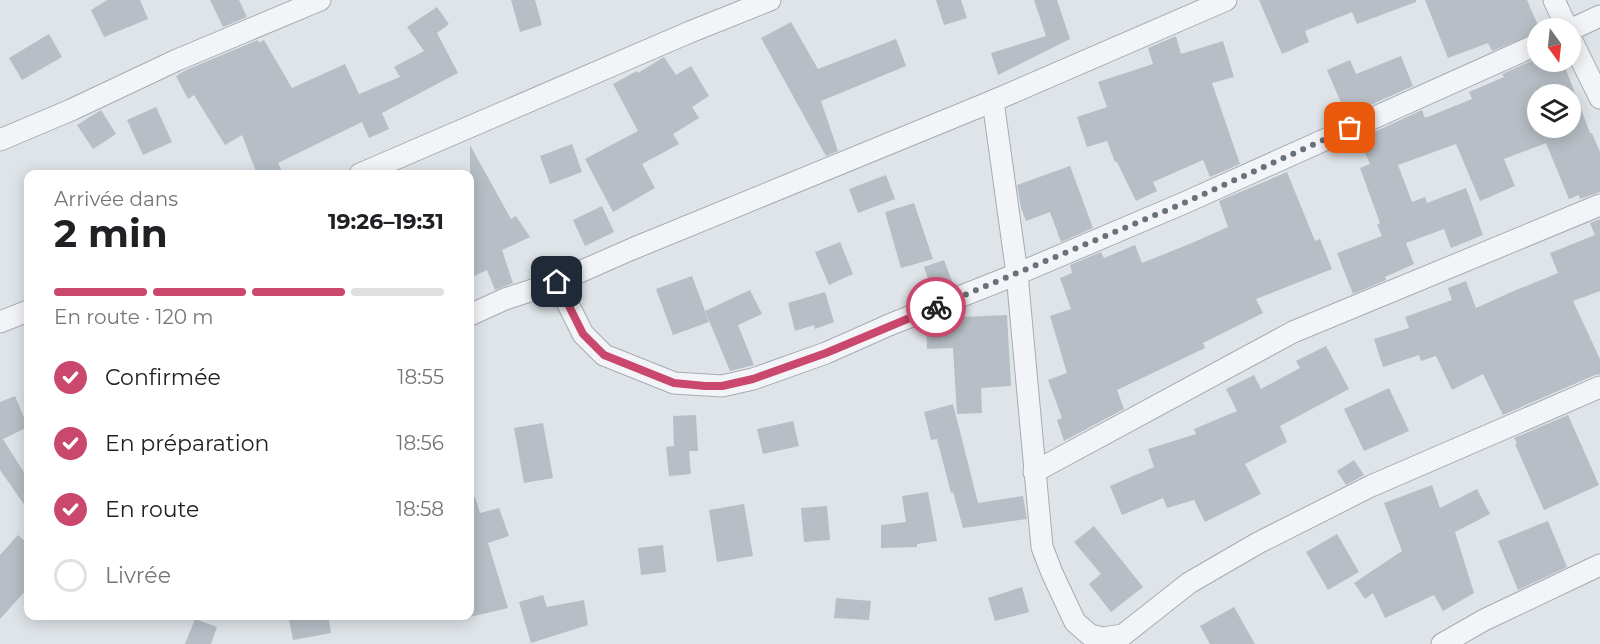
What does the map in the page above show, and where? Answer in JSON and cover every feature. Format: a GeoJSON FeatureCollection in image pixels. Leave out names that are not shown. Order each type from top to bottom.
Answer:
{"type":"FeatureCollection","features":[{"type":"Feature","properties":{"kind":"street"},"geometry":{"type":"LineString","coordinates":[[0,140],[71,110],[177,60],[320,0]]}},
{"type":"Feature","properties":{"kind":"street"},"geometry":{"type":"LineString","coordinates":[[369,170],[770,0]]}},
{"type":"Feature","properties":{"kind":"street"},"geometry":{"type":"LineString","coordinates":[[474,313],[505,299],[557,282],[993,101],[1226,0]]}},
{"type":"Feature","properties":{"kind":"street"},"geometry":{"type":"LineString","coordinates":[[1554,0],[1563,18]]}},
{"type":"Feature","properties":{"kind":"street"},"geometry":{"type":"LineString","coordinates":[[1581,24],[1600,16]]}},
{"type":"Feature","properties":{"kind":"street"},"geometry":{"type":"LineString","coordinates":[[557,282],[583,334],[604,355],[674,383],[722,386],[753,379],[826,353],[1184,203],[1527,49]]}},
{"type":"Feature","properties":{"kind":"street"},"geometry":{"type":"LineString","coordinates":[[1581,59],[1600,98]]}},
{"type":"Feature","properties":{"kind":"street"},"geometry":{"type":"LineString","coordinates":[[993,101],[1017,274],[1042,547],[1075,622],[1090,635],[1103,639],[1123,635],[1189,583],[1268,538],[1371,486],[1600,387]]}},
{"type":"Feature","properties":{"kind":"street"},"geometry":{"type":"LineString","coordinates":[[1034,472],[1293,332],[1600,205]]}},
{"type":"Feature","properties":{"kind":"street"},"geometry":{"type":"LineString","coordinates":[[0,322],[24,313]]}},
{"type":"Feature","properties":{"kind":"street"},"geometry":{"type":"LineString","coordinates":[[1442,644],[1484,620],[1600,565]]}},
{"type":"Feature","properties":{"kind":"building"},"geometry":{"type":"Polygon","coordinates":[[[107,0],[140,0],[148,19],[104,37],[91,10],[107,0]]]}},
{"type":"Feature","properties":{"kind":"building"},"geometry":{"type":"Polygon","coordinates":[[[210,0],[239,0],[247,17],[223,27],[210,0]]]}},
{"type":"Feature","properties":{"kind":"building"},"geometry":{"type":"Polygon","coordinates":[[[511,0],[535,0],[542,25],[520,32],[511,0]]]}},
{"type":"Feature","properties":{"kind":"building"},"geometry":{"type":"Polygon","coordinates":[[[936,0],[961,0],[967,18],[944,25],[936,0]]]}},
{"type":"Feature","properties":{"kind":"building"},"geometry":{"type":"Polygon","coordinates":[[[1034,0],[1057,0],[1070,39],[998,75],[991,53],[1046,36],[1034,0]]]}},
{"type":"Feature","properties":{"kind":"building"},"geometry":{"type":"Polygon","coordinates":[[[1259,0],[1416,0],[1416,2],[1357,24],[1352,12],[1305,31],[1309,42],[1282,54],[1259,0]]]}},
{"type":"Feature","properties":{"kind":"building"},"geometry":{"type":"Polygon","coordinates":[[[1425,0],[1527,0],[1535,18],[1527,18],[1527,37],[1492,51],[1488,43],[1448,58],[1425,0]]]}},
{"type":"Feature","properties":{"kind":"building"},"geometry":{"type":"Polygon","coordinates":[[[437,7],[449,24],[437,33],[458,73],[382,113],[389,129],[369,138],[362,122],[278,163],[281,170],[255,170],[242,135],[225,145],[194,95],[188,99],[176,76],[258,40],[259,43],[264,40],[292,88],[345,64],[359,94],[400,77],[394,67],[424,51],[407,27],[437,7]]]}},
{"type":"Feature","properties":{"kind":"building"},"geometry":{"type":"Polygon","coordinates":[[[791,22],[818,69],[896,39],[906,66],[821,101],[838,151],[826,156],[761,38],[791,22]]]}},
{"type":"Feature","properties":{"kind":"building"},"geometry":{"type":"Polygon","coordinates":[[[49,34],[62,57],[22,80],[9,58],[49,34]]]}},
{"type":"Feature","properties":{"kind":"building"},"geometry":{"type":"Polygon","coordinates":[[[1176,36],[1181,54],[1223,41],[1234,77],[1212,83],[1240,164],[1210,177],[1203,160],[1153,182],[1157,191],[1136,201],[1115,162],[1107,141],[1087,147],[1077,117],[1107,107],[1098,82],[1153,64],[1148,48],[1176,36]]]}},
{"type":"Feature","properties":{"kind":"building"},"geometry":{"type":"Polygon","coordinates":[[[1401,56],[1413,86],[1348,115],[1327,70],[1350,60],[1356,74],[1401,56]]]}},
{"type":"Feature","properties":{"kind":"building"},"geometry":{"type":"Polygon","coordinates":[[[664,57],[676,75],[691,66],[709,96],[692,107],[699,118],[673,134],[679,144],[642,164],[655,188],[613,212],[585,159],[638,131],[613,84],[637,71],[638,73],[664,57]]]}},
{"type":"Feature","properties":{"kind":"building"},"geometry":{"type":"Polygon","coordinates":[[[1527,63],[1527,72],[1567,72],[1571,84],[1527,84],[1527,138],[1581,138],[1581,109],[1600,152],[1600,192],[1580,199],[1579,195],[1569,199],[1546,143],[1504,159],[1515,186],[1480,201],[1456,144],[1398,165],[1412,202],[1425,197],[1427,203],[1466,188],[1483,235],[1451,248],[1444,229],[1406,243],[1414,264],[1385,277],[1386,280],[1353,294],[1337,253],[1382,236],[1377,225],[1380,223],[1360,168],[1370,164],[1359,139],[1422,110],[1425,118],[1472,99],[1469,92],[1504,77],[1502,74],[1527,63]]]}},
{"type":"Feature","properties":{"kind":"building"},"geometry":{"type":"Polygon","coordinates":[[[156,107],[172,142],[143,155],[127,120],[156,107]]]}},
{"type":"Feature","properties":{"kind":"building"},"geometry":{"type":"Polygon","coordinates":[[[101,110],[116,134],[93,149],[77,125],[101,110]]]}},
{"type":"Feature","properties":{"kind":"building"},"geometry":{"type":"Polygon","coordinates":[[[572,144],[582,172],[550,184],[540,156],[572,144]]]}},
{"type":"Feature","properties":{"kind":"building"},"geometry":{"type":"Polygon","coordinates":[[[470,145],[511,219],[516,216],[530,237],[502,250],[513,283],[495,290],[487,270],[474,276],[474,170],[470,170],[470,145]]]}},
{"type":"Feature","properties":{"kind":"building"},"geometry":{"type":"Polygon","coordinates":[[[1070,166],[1093,228],[1061,242],[1050,212],[1026,221],[1017,185],[1070,166]]]}},
{"type":"Feature","properties":{"kind":"building"},"geometry":{"type":"Polygon","coordinates":[[[1287,172],[1315,241],[1320,239],[1332,269],[1256,299],[1263,313],[1203,343],[1205,348],[1117,390],[1124,409],[1064,441],[1057,420],[1062,418],[1048,380],[1067,373],[1050,316],[1071,309],[1060,278],[1072,273],[1070,265],[1101,252],[1104,258],[1135,245],[1142,263],[1192,243],[1228,227],[1219,201],[1287,172]]]}},
{"type":"Feature","properties":{"kind":"building"},"geometry":{"type":"Polygon","coordinates":[[[886,175],[895,199],[858,213],[849,189],[886,175]]]}},
{"type":"Feature","properties":{"kind":"building"},"geometry":{"type":"Polygon","coordinates":[[[914,203],[933,259],[901,268],[885,212],[914,203]]]}},
{"type":"Feature","properties":{"kind":"building"},"geometry":{"type":"Polygon","coordinates":[[[602,206],[614,232],[585,246],[573,220],[602,206]]]}},
{"type":"Feature","properties":{"kind":"building"},"geometry":{"type":"Polygon","coordinates":[[[1600,219],[1600,291],[1573,301],[1600,359],[1600,374],[1503,415],[1483,374],[1452,390],[1436,356],[1421,361],[1419,355],[1383,367],[1374,339],[1409,328],[1405,317],[1452,300],[1448,288],[1466,281],[1476,308],[1558,273],[1550,253],[1595,235],[1590,223],[1600,219]]]}},
{"type":"Feature","properties":{"kind":"building"},"geometry":{"type":"Polygon","coordinates":[[[840,242],[853,274],[829,285],[815,252],[840,242]]]}},
{"type":"Feature","properties":{"kind":"building"},"geometry":{"type":"Polygon","coordinates":[[[944,260],[952,281],[931,288],[924,267],[944,260]]]}},
{"type":"Feature","properties":{"kind":"building"},"geometry":{"type":"Polygon","coordinates":[[[692,276],[709,322],[673,335],[656,289],[692,276]]]}},
{"type":"Feature","properties":{"kind":"building"},"geometry":{"type":"Polygon","coordinates":[[[750,290],[762,314],[738,325],[754,365],[730,371],[705,311],[750,290]]]}},
{"type":"Feature","properties":{"kind":"building"},"geometry":{"type":"Polygon","coordinates":[[[825,292],[834,322],[815,329],[814,325],[795,331],[788,303],[825,292]]]}},
{"type":"Feature","properties":{"kind":"building"},"geometry":{"type":"Polygon","coordinates":[[[1007,315],[1011,386],[981,388],[982,413],[957,414],[953,348],[927,349],[926,324],[941,318],[1007,315]]]}},
{"type":"Feature","properties":{"kind":"building"},"geometry":{"type":"Polygon","coordinates":[[[1326,346],[1349,389],[1280,426],[1287,442],[1245,464],[1261,494],[1205,522],[1194,500],[1167,508],[1163,498],[1122,515],[1110,486],[1154,467],[1148,449],[1196,434],[1194,429],[1237,411],[1226,389],[1254,375],[1261,389],[1300,368],[1296,361],[1326,346]]]}},
{"type":"Feature","properties":{"kind":"building"},"geometry":{"type":"Polygon","coordinates":[[[1389,388],[1409,431],[1364,451],[1344,409],[1389,388]]]}},
{"type":"Feature","properties":{"kind":"building"},"geometry":{"type":"Polygon","coordinates":[[[15,396],[24,417],[24,429],[3,439],[24,473],[24,504],[0,470],[0,402],[15,396]]]}},
{"type":"Feature","properties":{"kind":"building"},"geometry":{"type":"Polygon","coordinates":[[[953,404],[978,503],[1023,496],[1027,519],[963,528],[937,439],[931,440],[924,412],[953,404]]]}},
{"type":"Feature","properties":{"kind":"building"},"geometry":{"type":"Polygon","coordinates":[[[696,415],[698,451],[689,451],[691,474],[669,476],[666,447],[674,446],[673,416],[696,415]]]}},
{"type":"Feature","properties":{"kind":"building"},"geometry":{"type":"Polygon","coordinates":[[[1568,415],[1599,485],[1544,510],[1514,438],[1568,415]]]}},
{"type":"Feature","properties":{"kind":"building"},"geometry":{"type":"Polygon","coordinates":[[[793,421],[799,446],[763,454],[757,429],[793,421]]]}},
{"type":"Feature","properties":{"kind":"building"},"geometry":{"type":"Polygon","coordinates":[[[543,423],[553,478],[524,483],[514,428],[543,423]]]}},
{"type":"Feature","properties":{"kind":"building"},"geometry":{"type":"Polygon","coordinates":[[[1354,460],[1364,475],[1346,485],[1337,471],[1354,460]]]}},
{"type":"Feature","properties":{"kind":"building"},"geometry":{"type":"Polygon","coordinates":[[[1432,485],[1440,508],[1477,489],[1490,514],[1455,532],[1474,593],[1443,611],[1434,595],[1385,618],[1373,593],[1365,599],[1354,583],[1402,551],[1384,503],[1432,485]]]}},
{"type":"Feature","properties":{"kind":"building"},"geometry":{"type":"Polygon","coordinates":[[[928,492],[937,541],[917,544],[917,547],[881,548],[881,525],[906,522],[902,496],[928,492]]]}},
{"type":"Feature","properties":{"kind":"building"},"geometry":{"type":"Polygon","coordinates":[[[474,497],[480,513],[499,508],[509,536],[488,543],[508,608],[474,616],[474,497]]]}},
{"type":"Feature","properties":{"kind":"building"},"geometry":{"type":"Polygon","coordinates":[[[744,504],[753,556],[717,562],[709,510],[744,504]]]}},
{"type":"Feature","properties":{"kind":"building"},"geometry":{"type":"Polygon","coordinates":[[[827,506],[830,540],[804,542],[801,508],[827,506]]]}},
{"type":"Feature","properties":{"kind":"building"},"geometry":{"type":"Polygon","coordinates":[[[1548,521],[1567,567],[1518,590],[1498,541],[1548,521]]]}},
{"type":"Feature","properties":{"kind":"building"},"geometry":{"type":"Polygon","coordinates":[[[1094,526],[1143,587],[1111,612],[1089,584],[1101,574],[1074,542],[1094,526]]]}},
{"type":"Feature","properties":{"kind":"building"},"geometry":{"type":"Polygon","coordinates":[[[1337,534],[1359,572],[1328,590],[1306,552],[1337,534]]]}},
{"type":"Feature","properties":{"kind":"building"},"geometry":{"type":"Polygon","coordinates":[[[18,535],[24,540],[24,592],[0,619],[0,555],[18,535]]]}},
{"type":"Feature","properties":{"kind":"building"},"geometry":{"type":"Polygon","coordinates":[[[663,545],[666,572],[641,575],[638,548],[663,545]]]}},
{"type":"Feature","properties":{"kind":"building"},"geometry":{"type":"Polygon","coordinates":[[[1022,587],[1029,612],[995,621],[988,598],[1022,587]]]}},
{"type":"Feature","properties":{"kind":"building"},"geometry":{"type":"Polygon","coordinates":[[[543,595],[547,607],[584,600],[588,625],[531,643],[519,602],[543,595]]]}},
{"type":"Feature","properties":{"kind":"building"},"geometry":{"type":"Polygon","coordinates":[[[836,598],[871,601],[869,620],[834,618],[836,598]]]}},
{"type":"Feature","properties":{"kind":"building"},"geometry":{"type":"Polygon","coordinates":[[[1234,607],[1255,644],[1210,644],[1200,626],[1234,607]]]}},
{"type":"Feature","properties":{"kind":"building"},"geometry":{"type":"Polygon","coordinates":[[[195,620],[217,627],[211,644],[185,644],[195,620]]]}},
{"type":"Feature","properties":{"kind":"building"},"geometry":{"type":"Polygon","coordinates":[[[289,620],[329,620],[331,633],[293,640],[289,620]]]}},
{"type":"Feature","properties":{"kind":"way so far"},"geometry":{"type":"LineString","coordinates":[[936,307],[1184,203],[1350,128]]}},
{"type":"Feature","properties":{"kind":"route"},"geometry":{"type":"LineString","coordinates":[[557,282],[583,334],[604,355],[674,383],[705,386],[722,386],[753,379],[826,353],[936,307]]}}]}
